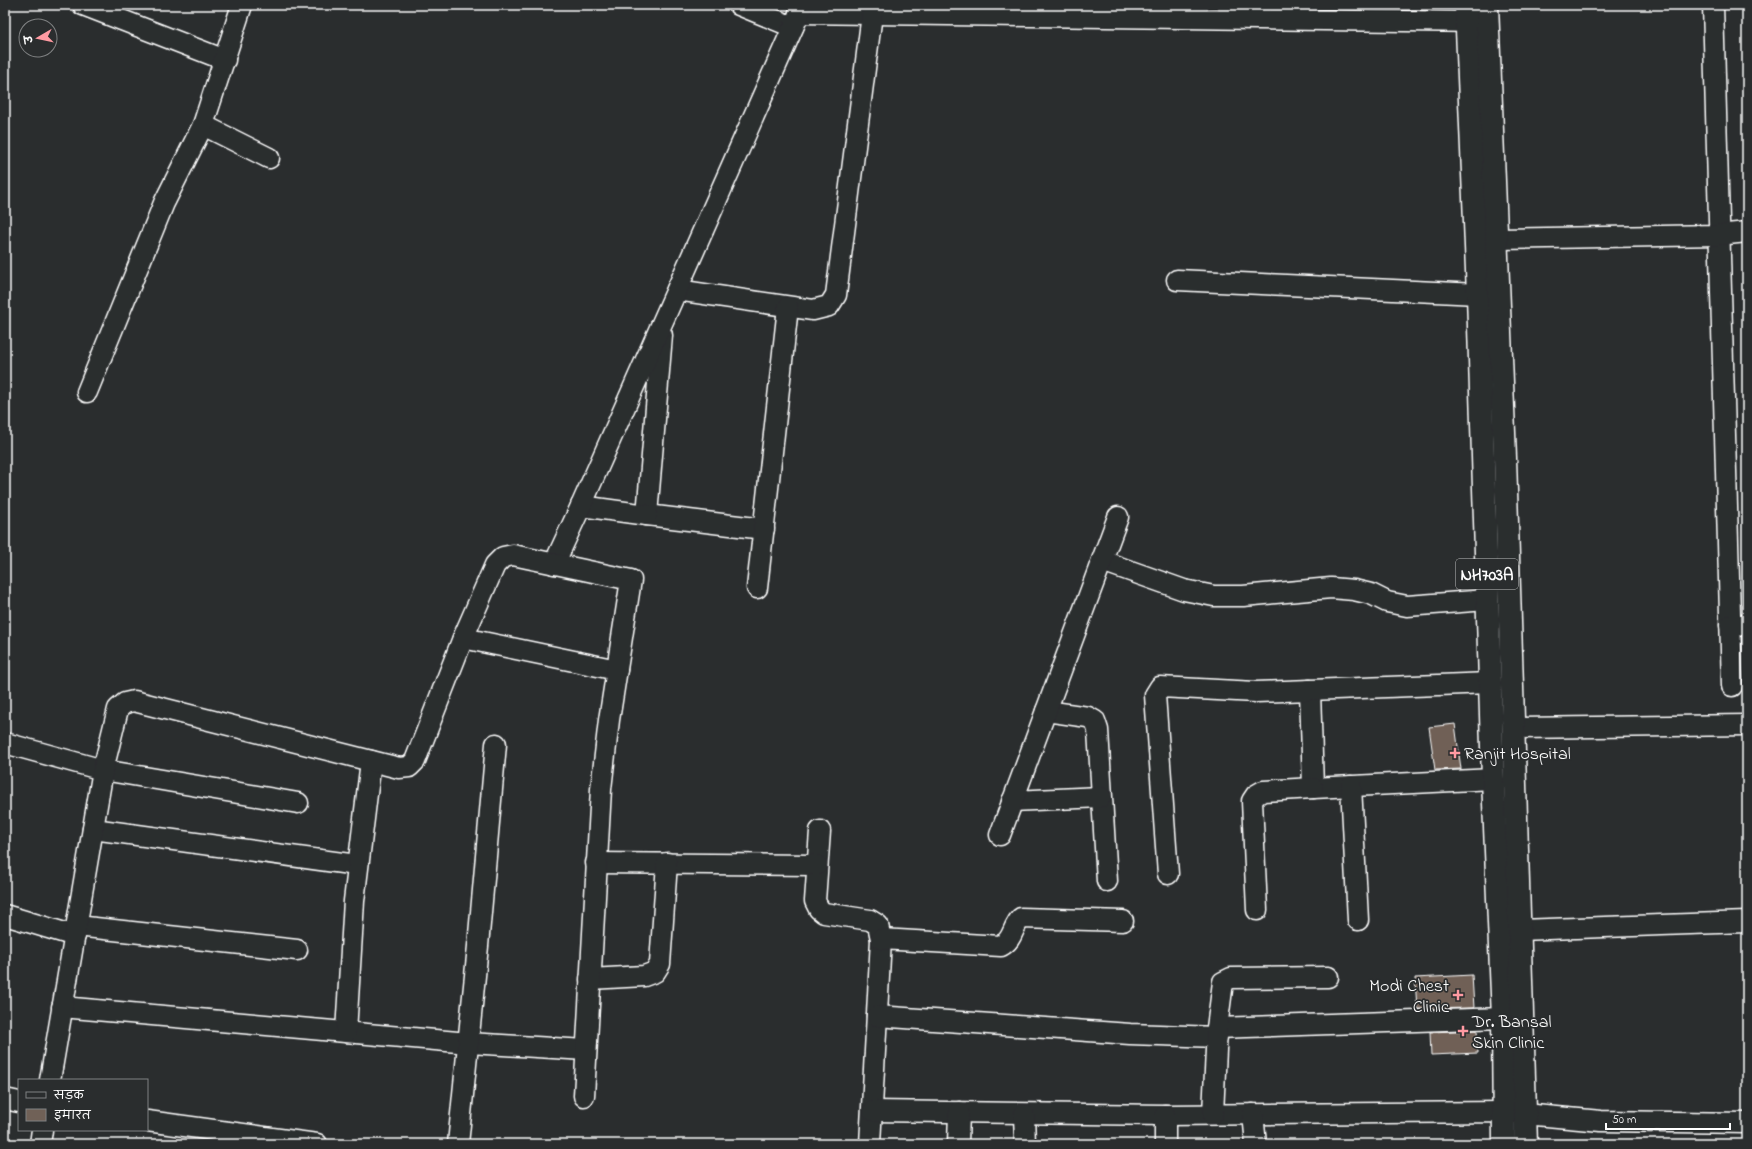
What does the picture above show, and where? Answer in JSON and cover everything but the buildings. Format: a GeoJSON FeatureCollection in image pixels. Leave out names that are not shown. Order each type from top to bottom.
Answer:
{"type":"FeatureCollection","features":[{"type":"Feature","properties":{"kind":"highway","name":"NH703A"},"geometry":{"type":"LineString","coordinates":[[1477,13],[1497,239],[1526,1144]]}},
{"type":"Feature","properties":{"kind":"highway","name":"NH703A"},"geometry":{"type":"LineString","coordinates":[[1477,13],[1478,294],[1493,779],[1503,1018],[1504,1144]]}},
{"type":"Feature","properties":{"kind":"street"},"geometry":{"type":"LineString","coordinates":[[83,5],[225,60]]}},
{"type":"Feature","properties":{"kind":"street"},"geometry":{"type":"LineString","coordinates":[[87,392],[164,203],[203,125],[242,5]]}},
{"type":"Feature","properties":{"kind":"street"},"geometry":{"type":"LineString","coordinates":[[1713,5],[1718,235],[1739,625],[1732,686]]}},
{"type":"Feature","properties":{"kind":"street"},"geometry":{"type":"LineString","coordinates":[[746,6],[798,15],[1067,10],[1271,20],[1477,13]]}},
{"type":"Feature","properties":{"kind":"street"},"geometry":{"type":"LineString","coordinates":[[676,290],[813,310],[828,306],[836,295],[872,14]]}},
{"type":"Feature","properties":{"kind":"street"},"geometry":{"type":"LineString","coordinates":[[554,564],[798,15]]}},
{"type":"Feature","properties":{"kind":"street"},"geometry":{"type":"LineString","coordinates":[[203,125],[269,158]]}},
{"type":"Feature","properties":{"kind":"street"},"geometry":{"type":"LineString","coordinates":[[1497,239],[1718,235],[1747,232]]}},
{"type":"Feature","properties":{"kind":"street"},"geometry":{"type":"LineString","coordinates":[[1177,280],[1478,294]]}},
{"type":"Feature","properties":{"kind":"street"},"geometry":{"type":"LineString","coordinates":[[758,588],[788,307]]}},
{"type":"Feature","properties":{"kind":"street"},"geometry":{"type":"LineString","coordinates":[[647,515],[663,320]]}},
{"type":"Feature","properties":{"kind":"street"},"geometry":{"type":"LineString","coordinates":[[581,506],[764,529]]}},
{"type":"Feature","properties":{"kind":"street"},"geometry":{"type":"LineString","coordinates":[[1000,835],[1118,518]]}},
{"type":"Feature","properties":{"kind":"street"},"geometry":{"type":"LineString","coordinates":[[50,1079],[103,770],[118,709],[125,702],[134,701],[399,768],[409,767],[415,761],[463,638],[495,564],[503,557],[513,555],[631,580],[601,789],[584,1096]]}},
{"type":"Feature","properties":{"kind":"street"},"geometry":{"type":"LineString","coordinates":[[1102,561],[1184,590],[1214,596],[1243,596],[1331,588],[1354,590],[1371,594],[1387,602],[1407,606],[1487,600]]}},
{"type":"Feature","properties":{"kind":"street"},"geometry":{"type":"LineString","coordinates":[[463,638],[617,670]]}},
{"type":"Feature","properties":{"kind":"street"},"geometry":{"type":"LineString","coordinates":[[1168,874],[1155,695],[1156,690],[1160,687],[1165,686],[1211,691],[1256,692],[1490,683]]}},
{"type":"Feature","properties":{"kind":"street"},"geometry":{"type":"LineString","coordinates":[[1310,690],[1314,788]]}},
{"type":"Feature","properties":{"kind":"street"},"geometry":{"type":"LineString","coordinates":[[1046,711],[1088,717],[1095,721],[1098,730],[1107,881]]}},
{"type":"Feature","properties":{"kind":"street"},"geometry":{"type":"LineString","coordinates":[[1513,728],[1747,725]]}},
{"type":"Feature","properties":{"kind":"street"},"geometry":{"type":"LineString","coordinates":[[5,742],[103,770],[298,804]]}},
{"type":"Feature","properties":{"kind":"street"},"geometry":{"type":"LineString","coordinates":[[458,1144],[469,1043],[496,744]]}},
{"type":"Feature","properties":{"kind":"street"},"geometry":{"type":"LineString","coordinates":[[346,1032],[357,865],[371,761]]}},
{"type":"Feature","properties":{"kind":"street"},"geometry":{"type":"LineString","coordinates":[[1257,910],[1252,801],[1256,795],[1263,792],[1314,788],[1493,779]]}},
{"type":"Feature","properties":{"kind":"street"},"geometry":{"type":"LineString","coordinates":[[1351,786],[1358,920]]}},
{"type":"Feature","properties":{"kind":"street"},"geometry":{"type":"LineString","coordinates":[[1012,801],[1101,797]]}},
{"type":"Feature","properties":{"kind":"street"},"geometry":{"type":"LineString","coordinates":[[93,829],[357,865]]}},
{"type":"Feature","properties":{"kind":"street"},"geometry":{"type":"LineString","coordinates":[[820,830],[815,901],[818,909],[824,913],[870,920],[878,925],[882,939],[870,1144]]}},
{"type":"Feature","properties":{"kind":"street"},"geometry":{"type":"LineString","coordinates":[[596,863],[817,865]]}},
{"type":"Feature","properties":{"kind":"street"},"geometry":{"type":"LineString","coordinates":[[590,979],[644,976],[655,972],[660,964],[667,863]]}},
{"type":"Feature","properties":{"kind":"street"},"geometry":{"type":"LineString","coordinates":[[5,915],[76,931],[297,950]]}},
{"type":"Feature","properties":{"kind":"street"},"geometry":{"type":"LineString","coordinates":[[882,939],[1001,946],[1012,938],[1016,923],[1021,918],[1123,921]]}},
{"type":"Feature","properties":{"kind":"street"},"geometry":{"type":"LineString","coordinates":[[1519,930],[1747,922]]}},
{"type":"Feature","properties":{"kind":"street"},"geometry":{"type":"LineString","coordinates":[[1213,1114],[1217,1032],[1222,982],[1231,978],[1328,977]]}},
{"type":"Feature","properties":{"kind":"street"},"geometry":{"type":"LineString","coordinates":[[62,1007],[469,1043],[586,1050]]}},
{"type":"Feature","properties":{"kind":"street"},"geometry":{"type":"LineString","coordinates":[[877,1016],[1130,1034],[1217,1032],[1503,1018]]}},
{"type":"Feature","properties":{"kind":"street"},"geometry":{"type":"LineString","coordinates":[[5,1099],[18,1102]]}},
{"type":"Feature","properties":{"kind":"street"},"geometry":{"type":"LineString","coordinates":[[873,1111],[1165,1115],[1503,1112],[1602,1122],[1747,1123]]}},
{"type":"Feature","properties":{"kind":"street"},"geometry":{"type":"LineString","coordinates":[[958,1144],[959,1112]]}},
{"type":"Feature","properties":{"kind":"street"},"geometry":{"type":"LineString","coordinates":[[1024,1114],[1025,1144]]}},
{"type":"Feature","properties":{"kind":"street"},"geometry":{"type":"LineString","coordinates":[[1253,1114],[1256,1144]]}},
{"type":"Feature","properties":{"kind":"street"},"geometry":{"type":"LineString","coordinates":[[1165,1115],[1165,1144]]}},
{"type":"Feature","properties":{"kind":"street"},"geometry":{"type":"LineString","coordinates":[[148,1121],[317,1144]]}},
{"type":"Feature","properties":{"kind":"street"},"geometry":{"type":"LineString","coordinates":[[40,1144],[42,1131]]}},
{"type":"Feature","properties":{"kind":"place","name":"Ranjit Hospital"},"geometry":{"type":"Point","coordinates":[1455,753]}},
{"type":"Feature","properties":{"kind":"place","name":"Modi Chest Clinic"},"geometry":{"type":"Point","coordinates":[1458,995]}},
{"type":"Feature","properties":{"kind":"place","name":"Dr. Bansal Skin Clinic"},"geometry":{"type":"Point","coordinates":[1463,1031]}}]}
